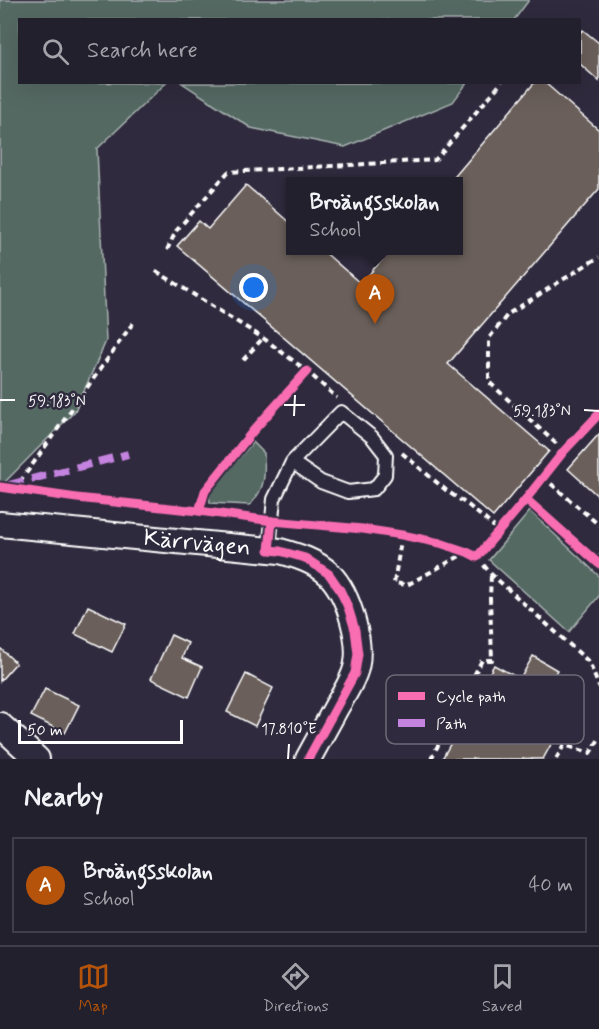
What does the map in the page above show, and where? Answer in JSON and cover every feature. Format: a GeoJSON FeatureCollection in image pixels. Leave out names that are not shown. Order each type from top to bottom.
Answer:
{"type":"FeatureCollection","features":[{"type":"Feature","properties":{"kind":"street","name":"Kärrvägen"},"geometry":{"type":"LineString","coordinates":[[0,524],[280,551],[305,558],[329,574],[348,607],[355,630],[358,654],[355,673],[308,759]]}},
{"type":"Feature","properties":{"kind":"street"},"geometry":{"type":"LineString","coordinates":[[0,725],[37,759]]}},
{"type":"Feature","properties":{"kind":"lane"},"geometry":{"type":"LineString","coordinates":[[269,550],[273,499],[292,462],[341,412],[372,437],[386,455],[385,475],[374,489],[348,492],[321,482],[292,462]]}},
{"type":"Feature","properties":{"kind":"path"},"geometry":{"type":"LineString","coordinates":[[166,250],[176,231],[228,172],[435,160],[500,84]]}},
{"type":"Feature","properties":{"kind":"path"},"geometry":{"type":"LineString","coordinates":[[557,459],[567,447],[489,382],[489,338],[508,314],[599,257]]}},
{"type":"Feature","properties":{"kind":"path"},"geometry":{"type":"LineString","coordinates":[[11,489],[21,486],[133,322]]}},
{"type":"Feature","properties":{"kind":"path"},"geometry":{"type":"LineString","coordinates":[[243,360],[262,338]]}},
{"type":"Feature","properties":{"kind":"path"},"geometry":{"type":"LineString","coordinates":[[299,380],[307,371]]}},
{"type":"Feature","properties":{"kind":"path"},"geometry":{"type":"LineString","coordinates":[[550,468],[540,480],[599,525]]}},
{"type":"Feature","properties":{"kind":"path"},"geometry":{"type":"LineString","coordinates":[[492,540],[506,523]]}},
{"type":"Feature","properties":{"kind":"path"},"geometry":{"type":"LineString","coordinates":[[402,535],[394,583],[407,585],[462,550],[477,557],[491,574],[589,662],[599,687]]}},
{"type":"Feature","properties":{"kind":"path"},"geometry":{"type":"LineString","coordinates":[[579,547],[599,564]]}},
{"type":"Feature","properties":{"kind":"path"},"geometry":{"type":"LineString","coordinates":[[477,557],[484,549]]}},
{"type":"Feature","properties":{"kind":"path"},"geometry":{"type":"LineString","coordinates":[[588,555],[599,556]]}},
{"type":"Feature","properties":{"kind":"path"},"geometry":{"type":"LineString","coordinates":[[474,675],[482,660],[492,660],[489,598],[491,574]]}},
{"type":"Feature","properties":{"kind":"path"},"geometry":{"type":"LineString","coordinates":[[556,759],[564,745],[590,753],[599,739]]}},
{"type":"Feature","properties":{"kind":"path"},"geometry":{"type":"LineString","coordinates":[[431,759],[439,744]]}},
{"type":"Feature","properties":{"kind":"green space"},"geometry":{"type":"Polygon","coordinates":[[[0,0],[529,0],[516,18],[18,18],[18,84],[165,84],[97,149],[106,341],[75,411],[0,487],[0,0]]]}},
{"type":"Feature","properties":{"kind":"green space"},"geometry":{"type":"Polygon","coordinates":[[[184,84],[466,84],[453,102],[345,147],[251,128],[184,84]]]}},
{"type":"Feature","properties":{"kind":"green space"},"geometry":{"type":"Polygon","coordinates":[[[253,442],[264,453],[262,487],[255,499],[250,505],[210,503],[209,492],[253,442]]]}},
{"type":"Feature","properties":{"kind":"green space"},"geometry":{"type":"Polygon","coordinates":[[[530,511],[599,576],[599,596],[569,632],[489,560],[530,511]]]}},
{"type":"Feature","properties":{"kind":"building"},"geometry":{"type":"Polygon","coordinates":[[[583,30],[599,43],[599,81],[581,65],[581,32],[583,30]]]}},
{"type":"Feature","properties":{"kind":"building"},"geometry":{"type":"Polygon","coordinates":[[[533,84],[546,84],[599,130],[599,189],[448,364],[549,451],[493,517],[177,246],[199,221],[208,229],[246,185],[286,220],[286,255],[328,255],[361,284],[386,255],[463,255],[463,177],[454,177],[533,84]]]}},
{"type":"Feature","properties":{"kind":"building"},"geometry":{"type":"Polygon","coordinates":[[[599,434],[599,497],[568,469],[599,434]]]}},
{"type":"Feature","properties":{"kind":"building"},"geometry":{"type":"Polygon","coordinates":[[[88,606],[126,624],[112,652],[75,634],[88,606]]]}},
{"type":"Feature","properties":{"kind":"building"},"geometry":{"type":"Polygon","coordinates":[[[171,635],[188,643],[182,658],[202,667],[189,697],[151,679],[171,635]]]}},
{"type":"Feature","properties":{"kind":"building"},"geometry":{"type":"Polygon","coordinates":[[[0,648],[16,663],[0,681],[0,648]]]}},
{"type":"Feature","properties":{"kind":"building"},"geometry":{"type":"Polygon","coordinates":[[[533,656],[557,670],[554,675],[522,675],[533,656]]]}},
{"type":"Feature","properties":{"kind":"building"},"geometry":{"type":"Polygon","coordinates":[[[494,665],[513,675],[488,675],[494,665]]]}},
{"type":"Feature","properties":{"kind":"building"},"geometry":{"type":"Polygon","coordinates":[[[246,674],[273,688],[255,726],[227,712],[246,674]]]}},
{"type":"Feature","properties":{"kind":"building"},"geometry":{"type":"Polygon","coordinates":[[[45,689],[79,705],[65,733],[31,716],[45,689]]]}},
{"type":"Feature","properties":{"kind":"building"},"geometry":{"type":"Polygon","coordinates":[[[450,744],[551,744],[543,759],[442,759],[450,744]]]}},
{"type":"Feature","properties":{"kind":"marked path"},"geometry":{"type":"LineString","coordinates":[[9,485],[128,454]]}},
{"type":"Feature","properties":{"kind":"cycle path"},"geometry":{"type":"LineString","coordinates":[[199,511],[205,491],[253,431],[307,371]]}},
{"type":"Feature","properties":{"kind":"cycle path"},"geometry":{"type":"LineString","coordinates":[[526,499],[564,451],[599,414]]}},
{"type":"Feature","properties":{"kind":"cycle path"},"geometry":{"type":"LineString","coordinates":[[0,487],[272,521],[363,529],[440,543],[477,557],[526,499],[599,564]]}},
{"type":"Feature","properties":{"kind":"cycle path"},"geometry":{"type":"LineString","coordinates":[[272,521],[269,550],[305,558],[329,574],[348,607],[355,630],[358,654],[355,673],[308,759]]}},
{"type":"Feature","properties":{"kind":"place","name":"Broängsskolan"},"geometry":{"type":"Point","coordinates":[375,324]}}]}
